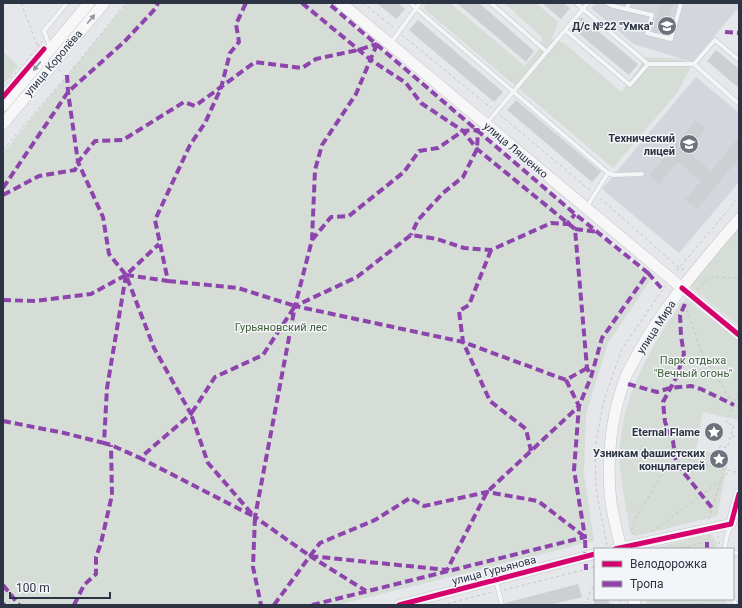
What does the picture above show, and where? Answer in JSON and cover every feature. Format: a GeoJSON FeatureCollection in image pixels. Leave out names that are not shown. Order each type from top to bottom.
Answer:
{"type":"FeatureCollection","features":[{"type":"Feature","properties":{"kind":"main road","name":"улица Королёва"},"geometry":{"type":"LineString","coordinates":[[3,106],[48,49],[89,3]]}},
{"type":"Feature","properties":{"kind":"main road","name":"улица Королёва"},"geometry":{"type":"LineString","coordinates":[[3,124],[104,3]]}},
{"type":"Feature","properties":{"kind":"main road","name":"улица Ляшенко"},"geometry":{"type":"LineString","coordinates":[[341,3],[682,288]]}},
{"type":"Feature","properties":{"kind":"main road","name":"улица Мира"},"geometry":{"type":"LineString","coordinates":[[619,548],[611,502],[610,476],[612,439],[616,408],[627,375],[648,335],[682,288],[739,219]]}},
{"type":"Feature","properties":{"kind":"street","name":"улица Ляшенко"},"geometry":{"type":"LineString","coordinates":[[682,288],[688,300],[739,335]]}},
{"type":"Feature","properties":{"kind":"street"},"geometry":{"type":"LineString","coordinates":[[619,548],[709,532],[731,524],[739,494]]}},
{"type":"Feature","properties":{"kind":"street","name":"улица Гурьянова"},"geometry":{"type":"LineString","coordinates":[[398,605],[594,554]]}},
{"type":"Feature","properties":{"kind":"lane"},"geometry":{"type":"LineString","coordinates":[[48,49],[44,31],[67,3]]}},
{"type":"Feature","properties":{"kind":"lane"},"geometry":{"type":"LineString","coordinates":[[410,3],[608,173],[614,175],[642,174]]}},
{"type":"Feature","properties":{"kind":"lane"},"geometry":{"type":"LineString","coordinates":[[390,44],[420,3]]}},
{"type":"Feature","properties":{"kind":"lane"},"geometry":{"type":"LineString","coordinates":[[491,3],[547,52]]}},
{"type":"Feature","properties":{"kind":"lane"},"geometry":{"type":"LineString","coordinates":[[576,3],[648,64],[694,64],[739,104]]}},
{"type":"Feature","properties":{"kind":"lane"},"geometry":{"type":"LineString","coordinates":[[486,124],[588,3]]}},
{"type":"Feature","properties":{"kind":"lane"},"geometry":{"type":"LineString","coordinates":[[607,3],[613,6],[652,14],[647,33],[671,39],[681,3]]}},
{"type":"Feature","properties":{"kind":"lane"},"geometry":{"type":"LineString","coordinates":[[627,9],[629,3]]}},
{"type":"Feature","properties":{"kind":"lane"},"geometry":{"type":"LineString","coordinates":[[565,30],[630,84],[648,64]]}},
{"type":"Feature","properties":{"kind":"lane"},"geometry":{"type":"LineString","coordinates":[[694,64],[715,40],[739,60]]}},
{"type":"Feature","properties":{"kind":"lane"},"geometry":{"type":"LineString","coordinates":[[586,208],[608,173]]}},
{"type":"Feature","properties":{"kind":"lane"},"geometry":{"type":"LineString","coordinates":[[725,548],[726,539],[731,524]]}},
{"type":"Feature","properties":{"kind":"lane"},"geometry":{"type":"LineString","coordinates":[[495,579],[502,605]]}},
{"type":"Feature","properties":{"kind":"path"},"geometry":{"type":"LineString","coordinates":[[21,3],[38,47]]}},
{"type":"Feature","properties":{"kind":"path"},"geometry":{"type":"LineString","coordinates":[[3,150],[66,77],[126,3]]}},
{"type":"Feature","properties":{"kind":"path"},"geometry":{"type":"LineString","coordinates":[[363,3],[595,194],[679,268],[739,197]]}},
{"type":"Feature","properties":{"kind":"path"},"geometry":{"type":"LineString","coordinates":[[3,88],[38,47],[45,35]]}},
{"type":"Feature","properties":{"kind":"path"},"geometry":{"type":"LineString","coordinates":[[18,79],[48,49]]}},
{"type":"Feature","properties":{"kind":"path"},"geometry":{"type":"LineString","coordinates":[[703,281],[716,276],[739,278]]}},
{"type":"Feature","properties":{"kind":"path"},"geometry":{"type":"LineString","coordinates":[[688,300],[702,354],[734,405],[739,407]]}},
{"type":"Feature","properties":{"kind":"path"},"geometry":{"type":"LineString","coordinates":[[716,467],[720,446],[727,448],[731,436],[734,425],[726,423],[739,392]]}},
{"type":"Feature","properties":{"kind":"path"},"geometry":{"type":"LineString","coordinates":[[731,436],[739,438]]}},
{"type":"Feature","properties":{"kind":"path"},"geometry":{"type":"LineString","coordinates":[[637,544],[636,539],[631,532],[636,518],[664,471],[684,458],[739,473]]}},
{"type":"Feature","properties":{"kind":"path"},"geometry":{"type":"LineString","coordinates":[[647,535],[722,479],[730,471]]}},
{"type":"Feature","properties":{"kind":"path"},"geometry":{"type":"LineString","coordinates":[[680,548],[707,542],[709,520],[722,479]]}},
{"type":"Feature","properties":{"kind":"path"},"geometry":{"type":"LineString","coordinates":[[709,532],[719,538],[720,548]]}},
{"type":"Feature","properties":{"kind":"path"},"geometry":{"type":"LineString","coordinates":[[442,605],[594,567]]}},
{"type":"Feature","properties":{"kind":"path"},"geometry":{"type":"LineString","coordinates":[[587,605],[590,591],[594,585]]}},
{"type":"Feature","properties":{"kind":"shaded area","name":"Д/с №22 \"Умка\""},"geometry":{"type":"Polygon","coordinates":[[[596,3],[739,3],[739,7],[692,62],[634,44],[591,8],[596,3]]]}},
{"type":"Feature","properties":{"kind":"shaded area","name":"Технический лицей"},"geometry":{"type":"Polygon","coordinates":[[[696,77],[739,113],[739,182],[679,253],[602,189],[696,77]]]}},
{"type":"Feature","properties":{"kind":"green space","name":"Гурьяновский лес"},"geometry":{"type":"Polygon","coordinates":[[[127,3],[325,3],[478,130],[651,279],[608,343],[586,414],[584,474],[594,541],[337,605],[3,605],[3,153],[127,3]]]}},
{"type":"Feature","properties":{"kind":"green space"},"geometry":{"type":"Polygon","coordinates":[[[427,3],[450,3],[525,66],[540,48],[542,37],[504,3],[536,3],[558,22],[552,39],[564,43],[621,92],[638,70],[645,57],[683,59],[690,69],[677,93],[613,168],[423,8],[427,3]]]}},
{"type":"Feature","properties":{"kind":"green space"},"geometry":{"type":"Polygon","coordinates":[[[3,52],[16,63],[18,67],[3,85],[3,52]]]}},
{"type":"Feature","properties":{"kind":"green space"},"geometry":{"type":"Polygon","coordinates":[[[739,225],[739,326],[689,285],[739,225]]]}},
{"type":"Feature","properties":{"kind":"green space","name":"Парк отдыха \"Вечный огонь\""},"geometry":{"type":"Polygon","coordinates":[[[686,300],[739,342],[739,417],[738,420],[703,412],[696,449],[729,457],[717,516],[636,536],[630,532],[621,474],[619,450],[624,418],[635,383],[651,351],[680,304],[686,300]]]}},
{"type":"Feature","properties":{"kind":"green space"},"geometry":{"type":"Polygon","coordinates":[[[711,534],[717,543],[715,548],[654,548],[711,534]]]}},
{"type":"Feature","properties":{"kind":"green space"},"geometry":{"type":"Polygon","coordinates":[[[645,600],[725,600],[727,605],[647,605],[645,600]]]}},
{"type":"Feature","properties":{"kind":"building"},"geometry":{"type":"Polygon","coordinates":[[[377,3],[398,3],[405,9],[396,19],[377,3]]]}},
{"type":"Feature","properties":{"kind":"building"},"geometry":{"type":"Polygon","coordinates":[[[457,3],[479,3],[534,51],[526,62],[457,3]]]}},
{"type":"Feature","properties":{"kind":"building"},"geometry":{"type":"Polygon","coordinates":[[[542,3],[563,3],[570,8],[561,19],[542,3]]]}},
{"type":"Feature","properties":{"kind":"building"},"geometry":{"type":"Polygon","coordinates":[[[661,3],[674,3],[665,34],[653,31],[661,3]]]}},
{"type":"Feature","properties":{"kind":"building"},"geometry":{"type":"Polygon","coordinates":[[[581,17],[638,64],[629,75],[572,28],[581,17]]]}},
{"type":"Feature","properties":{"kind":"building"},"geometry":{"type":"Polygon","coordinates":[[[418,20],[503,92],[494,102],[409,30],[418,20]]]}},
{"type":"Feature","properties":{"kind":"building"},"geometry":{"type":"Polygon","coordinates":[[[716,50],[739,69],[739,88],[707,61],[716,50]]]}},
{"type":"Feature","properties":{"kind":"building"},"geometry":{"type":"Polygon","coordinates":[[[516,100],[601,172],[592,182],[507,110],[516,100]]]}},
{"type":"Feature","properties":{"kind":"building"},"geometry":{"type":"Polygon","coordinates":[[[696,120],[706,128],[687,151],[711,171],[739,137],[739,158],[697,209],[685,200],[701,181],[678,162],[659,184],[649,176],[696,120]]]}},
{"type":"Feature","properties":{"kind":"building"},"geometry":{"type":"Polygon","coordinates":[[[578,584],[582,597],[550,605],[505,605],[505,603],[578,584]]]}},
{"type":"Feature","properties":{"kind":"building"},"geometry":{"type":"Polygon","coordinates":[[[593,599],[608,600],[610,605],[595,605],[593,599]]]}},
{"type":"Feature","properties":{"kind":"marked path"},"geometry":{"type":"LineString","coordinates":[[3,188],[68,92],[124,42],[155,9],[158,3]]}},
{"type":"Feature","properties":{"kind":"marked path"},"geometry":{"type":"LineString","coordinates":[[126,275],[168,281],[155,220],[190,145],[205,123],[221,88],[230,53],[239,42],[236,24],[246,3]]}},
{"type":"Feature","properties":{"kind":"marked path"},"geometry":{"type":"LineString","coordinates":[[302,3],[371,60],[406,83],[421,103],[463,131],[477,149],[575,229],[587,368],[589,372]]}},
{"type":"Feature","properties":{"kind":"marked path"},"geometry":{"type":"LineString","coordinates":[[312,605],[585,537],[574,470],[579,406],[591,377],[602,338],[648,273],[575,214],[328,3]]}},
{"type":"Feature","properties":{"kind":"marked path"},"geometry":{"type":"LineString","coordinates":[[725,32],[739,33]]}},
{"type":"Feature","properties":{"kind":"marked path"},"geometry":{"type":"LineString","coordinates":[[377,44],[356,94],[322,145],[315,170],[312,240],[295,306],[357,277],[411,235],[437,239],[464,248],[491,250],[551,223],[567,224],[575,214]]}},
{"type":"Feature","properties":{"kind":"marked path"},"geometry":{"type":"LineString","coordinates":[[3,195],[39,176],[75,170],[78,162],[95,141],[123,140],[184,102],[195,106],[255,62],[302,68],[316,59],[358,50],[377,44]]}},
{"type":"Feature","properties":{"kind":"marked path"},"geometry":{"type":"LineString","coordinates":[[67,75],[78,162],[103,217],[109,254],[126,275],[154,348],[191,414],[140,458],[255,517],[253,567],[261,605]]}},
{"type":"Feature","properties":{"kind":"marked path"},"geometry":{"type":"LineString","coordinates":[[312,240],[331,217],[349,216],[404,172],[419,151],[438,148],[463,131],[478,130],[477,149],[463,177],[443,193],[418,220],[411,235]]}},
{"type":"Feature","properties":{"kind":"marked path"},"geometry":{"type":"LineString","coordinates":[[575,229],[598,232]]}},
{"type":"Feature","properties":{"kind":"marked path"},"geometry":{"type":"LineString","coordinates":[[3,300],[35,301],[91,294],[126,275],[159,244]]}},
{"type":"Feature","properties":{"kind":"marked path"},"geometry":{"type":"LineString","coordinates":[[491,250],[469,305],[459,311],[463,342],[490,401],[526,429],[531,451]]}},
{"type":"Feature","properties":{"kind":"marked path"},"geometry":{"type":"LineString","coordinates":[[648,273],[662,289]]}},
{"type":"Feature","properties":{"kind":"marked path"},"geometry":{"type":"LineString","coordinates":[[126,275],[107,388],[104,443],[140,458]]}},
{"type":"Feature","properties":{"kind":"marked path"},"geometry":{"type":"LineString","coordinates":[[168,281],[238,288],[295,306],[263,355],[215,377],[191,414],[208,463],[252,514]]}},
{"type":"Feature","properties":{"kind":"marked path"},"geometry":{"type":"LineString","coordinates":[[685,304],[680,315],[684,354],[677,376],[663,402],[665,422],[673,441],[676,463],[712,508]]}},
{"type":"Feature","properties":{"kind":"marked path"},"geometry":{"type":"LineString","coordinates":[[566,380],[579,406],[487,492],[447,570],[310,556],[255,517],[295,306],[463,342],[566,380],[587,368]]}},
{"type":"Feature","properties":{"kind":"marked path"},"geometry":{"type":"LineString","coordinates":[[628,384],[657,392],[670,388],[691,386],[701,389],[734,405]]}},
{"type":"Feature","properties":{"kind":"marked path"},"geometry":{"type":"LineString","coordinates":[[3,421],[64,433],[104,443]]}},
{"type":"Feature","properties":{"kind":"marked path"},"geometry":{"type":"LineString","coordinates":[[74,605],[84,585],[96,574],[96,557],[101,543],[112,495],[111,445]]}},
{"type":"Feature","properties":{"kind":"marked path"},"geometry":{"type":"LineString","coordinates":[[310,556],[320,543],[375,520],[410,498],[424,506],[487,492],[538,501],[585,537],[586,570]]}},
{"type":"Feature","properties":{"kind":"marked path"},"geometry":{"type":"LineString","coordinates":[[707,542],[707,548]]}},
{"type":"Feature","properties":{"kind":"marked path"},"geometry":{"type":"LineString","coordinates":[[274,605],[310,556],[366,591]]}},
{"type":"Feature","properties":{"kind":"marked path"},"geometry":{"type":"LineString","coordinates":[[3,585],[19,605]]}},
{"type":"Feature","properties":{"kind":"cycle path"},"geometry":{"type":"LineString","coordinates":[[3,97],[44,49]]}},
{"type":"Feature","properties":{"kind":"cycle path"},"geometry":{"type":"LineString","coordinates":[[682,288],[739,335]]}},
{"type":"Feature","properties":{"kind":"cycle path"},"geometry":{"type":"LineString","coordinates":[[620,548],[731,524],[739,494]]}},
{"type":"Feature","properties":{"kind":"cycle path"},"geometry":{"type":"LineString","coordinates":[[399,605],[594,554]]}},
{"type":"Feature","properties":{"kind":"place","name":"Д/с №22 \"Умка\""},"geometry":{"type":"Point","coordinates":[667,26]}},
{"type":"Feature","properties":{"kind":"place","name":"Технический лицей"},"geometry":{"type":"Point","coordinates":[689,144]}},
{"type":"Feature","properties":{"kind":"place","name":"Eternal Flame"},"geometry":{"type":"Point","coordinates":[714,432]}},
{"type":"Feature","properties":{"kind":"place","name":"Узникам фашистских концлагерей"},"geometry":{"type":"Point","coordinates":[719,459]}}]}
